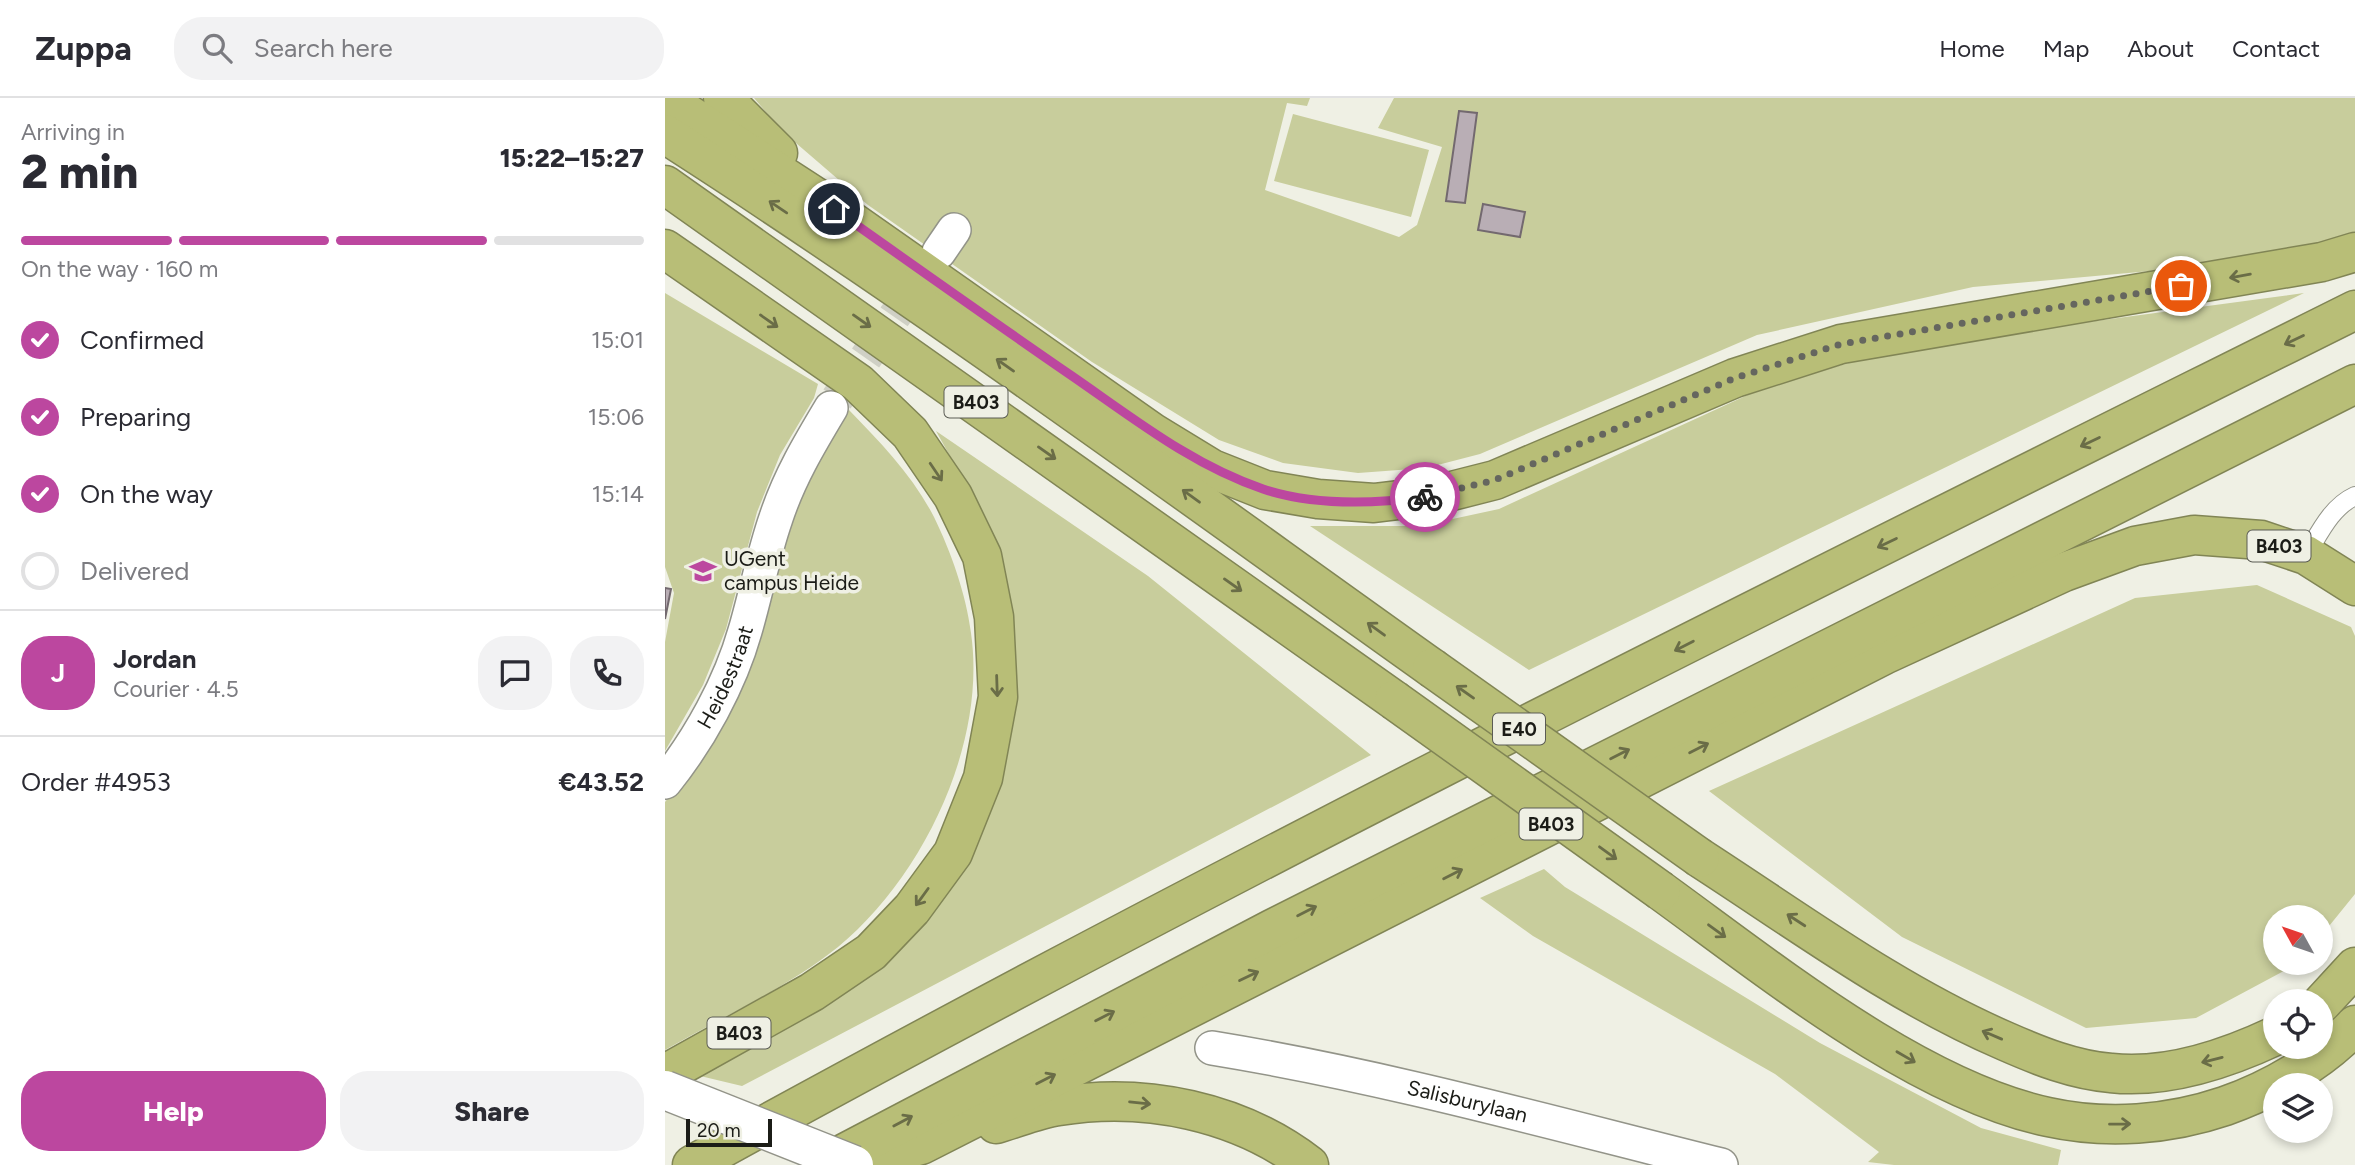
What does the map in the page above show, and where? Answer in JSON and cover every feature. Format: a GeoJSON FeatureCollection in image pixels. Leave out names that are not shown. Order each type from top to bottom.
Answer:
{"type":"FeatureCollection","features":[{"type":"Feature","properties":{"kind":"highway"},"geometry":{"type":"LineString","coordinates":[[723,98],[834,209]]}},
{"type":"Feature","properties":{"kind":"highway"},"geometry":{"type":"LineString","coordinates":[[665,99],[834,209],[1153,433],[1212,469],[1265,490],[1318,499],[1374,503],[1432,496],[1495,480],[1735,378],[1841,344],[2322,262],[2355,252]]}},
{"type":"Feature","properties":{"kind":"highway","name":"B403"},"geometry":{"type":"LineString","coordinates":[[665,134],[779,207],[937,317],[1700,858],[1906,991],[1980,1030],[2051,1061],[2111,1073],[2152,1073],[2219,1059],[2263,1040]]}},
{"type":"Feature","properties":{"kind":"highway","name":"B403"},"geometry":{"type":"LineString","coordinates":[[665,185],[1394,699],[1788,983],[1875,1039],[1949,1082],[2001,1104],[2049,1118],[2101,1124],[2151,1123],[2199,1115],[2248,1098],[2303,1067],[2355,1025]]}},
{"type":"Feature","properties":{"kind":"highway","name":"B403"},"geometry":{"type":"LineString","coordinates":[[665,249],[858,383],[901,424],[953,496],[982,556],[994,617],[998,697],[978,790],[953,853],[912,909],[871,952],[812,992],[665,1074]]}},
{"type":"Feature","properties":{"kind":"highway","name":"E40"},"geometry":{"type":"LineString","coordinates":[[692,1165],[890,1056],[1249,867],[2355,310]]}},
{"type":"Feature","properties":{"kind":"highway"},"geometry":{"type":"LineString","coordinates":[[822,1165],[1272,929],[2355,384]]}},
{"type":"Feature","properties":{"kind":"highway","name":"B403"},"geometry":{"type":"LineString","coordinates":[[852,1165],[921,1145],[1871,661],[2064,572],[2135,546],[2194,535],[2261,540],[2306,555],[2355,586]]}},
{"type":"Feature","properties":{"kind":"highway"},"geometry":{"type":"LineString","coordinates":[[2333,991],[2355,967]]}},
{"type":"Feature","properties":{"kind":"highway"},"geometry":{"type":"LineString","coordinates":[[913,1165],[992,1125],[1057,1106],[1120,1101],[1184,1107],[1243,1127],[1309,1165]]}},
{"type":"Feature","properties":{"kind":"main road"},"geometry":{"type":"LineString","coordinates":[[665,1090],[852,1165]]}},
{"type":"Feature","properties":{"kind":"street","name":"Heidestraat"},"geometry":{"type":"LineString","coordinates":[[665,782],[679,765],[720,694],[744,635],[775,518],[798,464],[831,408]]}},
{"type":"Feature","properties":{"kind":"street","name":"Salisburylaan"},"geometry":{"type":"LineString","coordinates":[[1212,1048],[1282,1059],[1721,1165]]}},
{"type":"Feature","properties":{"kind":"lane"},"geometry":{"type":"LineString","coordinates":[[2306,555],[2324,523],[2346,500],[2355,496]]}},
{"type":"Feature","properties":{"kind":"green space"},"geometry":{"type":"Polygon","coordinates":[[[754,98],[1310,98],[1307,106],[1287,103],[1265,190],[1399,237],[1417,225],[1442,147],[1378,128],[1394,98],[2355,98],[2355,242],[2271,260],[1973,287],[1757,335],[1480,454],[1426,468],[1358,473],[1283,463],[1219,440],[1092,362],[868,205],[782,131],[754,98]]]}},
{"type":"Feature","properties":{"kind":"green space"},"geometry":{"type":"Polygon","coordinates":[[[1293,114],[1429,150],[1411,217],[1274,181],[1293,114]]]}},
{"type":"Feature","properties":{"kind":"green space","name":"UGent campus Heide"},"geometry":{"type":"Polygon","coordinates":[[[665,293],[818,384],[814,398],[780,455],[757,512],[726,629],[703,685],[665,751],[665,642],[674,593],[665,567],[665,293]]]}},
{"type":"Feature","properties":{"kind":"green space"},"geometry":{"type":"Polygon","coordinates":[[[2304,293],[1529,670],[1310,526],[1420,526],[1499,509],[1765,387],[1859,360],[2013,332],[2304,293]]]}},
{"type":"Feature","properties":{"kind":"green space"},"geometry":{"type":"Polygon","coordinates":[[[849,410],[906,474],[926,502],[957,574],[969,618],[973,675],[969,719],[958,763],[922,846],[897,884],[869,918],[838,947],[797,976],[665,1050],[665,802],[689,773],[788,523],[842,415],[849,410]]]}},
{"type":"Feature","properties":{"kind":"green space"},"geometry":{"type":"Polygon","coordinates":[[[936,431],[1148,576],[1371,755],[742,1086],[696,1075],[851,987],[995,786],[976,503],[936,431]]]}},
{"type":"Feature","properties":{"kind":"green space"},"geometry":{"type":"Polygon","coordinates":[[[2257,585],[2351,627],[2355,636],[2355,894],[2333,921],[2333,905],[2263,905],[2263,975],[2277,975],[2196,1018],[2086,1028],[1902,937],[1709,791],[2135,598],[2257,585]]]}},
{"type":"Feature","properties":{"kind":"green space"},"geometry":{"type":"Polygon","coordinates":[[[1544,869],[1565,887],[1820,1043],[1981,1128],[2061,1150],[2058,1165],[1894,1165],[1868,1162],[1879,1152],[1775,1074],[1533,936],[1480,898],[1544,869]]]}},
{"type":"Feature","properties":{"kind":"building"},"geometry":{"type":"Polygon","coordinates":[[[1459,111],[1477,113],[1465,203],[1446,201],[1459,111]]]}},
{"type":"Feature","properties":{"kind":"building"},"geometry":{"type":"Polygon","coordinates":[[[1483,204],[1525,212],[1520,237],[1478,230],[1483,204]]]}},
{"type":"Feature","properties":{"kind":"building"},"geometry":{"type":"Polygon","coordinates":[[[665,588],[671,589],[665,619],[665,588]]]}},
{"type":"Feature","properties":{"kind":"tunnel"},"geometry":{"type":"LineString","coordinates":[[837,399],[924,274]]}},
{"type":"Feature","properties":{"kind":"way so far"},"geometry":{"type":"LineString","coordinates":[[1425,497],[1495,480],[1735,378],[1841,344],[1901,331],[2181,286]]}},
{"type":"Feature","properties":{"kind":"place","name":"UGent campus Heide"},"geometry":{"type":"Point","coordinates":[703,571]}},
{"type":"Feature","properties":{"kind":"route"},"geometry":{"type":"LineString","coordinates":[[834,209],[1153,433],[1212,469],[1265,490],[1318,499],[1374,503],[1425,497]]}}]}
